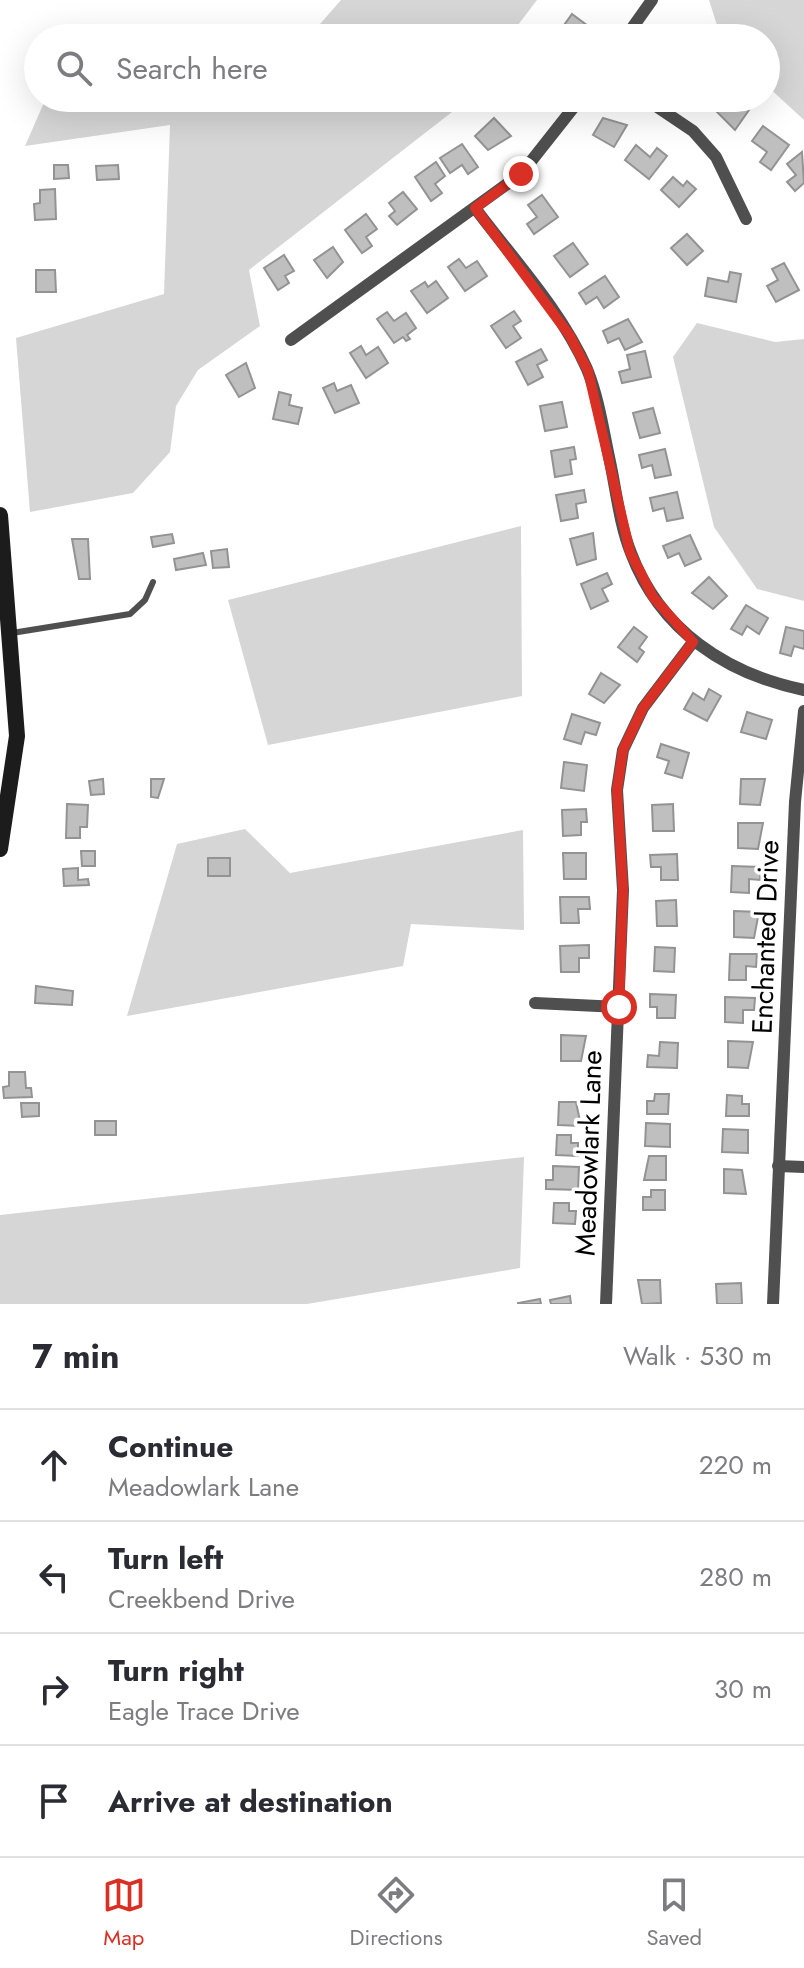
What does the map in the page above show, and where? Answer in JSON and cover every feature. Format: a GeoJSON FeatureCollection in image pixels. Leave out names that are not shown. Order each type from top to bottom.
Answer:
{"type":"FeatureCollection","features":[{"type":"Feature","properties":{"kind":"main road"},"geometry":{"type":"LineString","coordinates":[[0,515],[17,736],[0,849]]}},
{"type":"Feature","properties":{"kind":"street"},"geometry":{"type":"LineString","coordinates":[[635,24],[652,0]]}},
{"type":"Feature","properties":{"kind":"street"},"geometry":{"type":"LineString","coordinates":[[291,340],[521,174],[570,112]]}},
{"type":"Feature","properties":{"kind":"street"},"geometry":{"type":"LineString","coordinates":[[665,112],[693,131],[716,157],[746,219]]}},
{"type":"Feature","properties":{"kind":"street"},"geometry":{"type":"LineString","coordinates":[[475,208],[570,336],[588,371],[630,552],[653,597],[693,642],[736,669],[774,684],[804,690]]}},
{"type":"Feature","properties":{"kind":"street","name":"Meadowlark Lane"},"geometry":{"type":"LineString","coordinates":[[606,1304],[623,890],[617,790],[623,750],[643,708],[693,642]]}},
{"type":"Feature","properties":{"kind":"street","name":"Enchanted Drive"},"geometry":{"type":"LineString","coordinates":[[773,1304],[796,770],[804,711]]}},
{"type":"Feature","properties":{"kind":"street"},"geometry":{"type":"LineString","coordinates":[[535,1003],[619,1007]]}},
{"type":"Feature","properties":{"kind":"street"},"geometry":{"type":"LineString","coordinates":[[778,1166],[804,1167]]}},
{"type":"Feature","properties":{"kind":"lane"},"geometry":{"type":"LineString","coordinates":[[8,633],[130,614],[145,600],[153,582]]}},
{"type":"Feature","properties":{"kind":"shaded area"},"geometry":{"type":"Polygon","coordinates":[[[341,0],[537,0],[519,24],[320,24],[341,0]]]}},
{"type":"Feature","properties":{"kind":"shaded area"},"geometry":{"type":"Polygon","coordinates":[[[709,0],[804,0],[804,120],[780,98],[780,24],[717,24],[709,0]]]}},
{"type":"Feature","properties":{"kind":"shaded area"},"geometry":{"type":"Polygon","coordinates":[[[40,112],[452,112],[249,270],[260,326],[198,370],[176,406],[170,452],[133,493],[30,512],[16,338],[164,294],[170,125],[25,146],[40,112]]]}},
{"type":"Feature","properties":{"kind":"shaded area"},"geometry":{"type":"Polygon","coordinates":[[[697,323],[775,342],[804,339],[804,601],[757,589],[714,527],[673,357],[697,323]]]}},
{"type":"Feature","properties":{"kind":"shaded area"},"geometry":{"type":"Polygon","coordinates":[[[521,526],[522,696],[268,745],[228,600],[521,526]]]}},
{"type":"Feature","properties":{"kind":"shaded area"},"geometry":{"type":"Polygon","coordinates":[[[245,829],[290,873],[523,830],[524,930],[411,924],[403,966],[127,1016],[177,844],[245,829]]]}},
{"type":"Feature","properties":{"kind":"shaded area"},"geometry":{"type":"Polygon","coordinates":[[[524,1157],[520,1268],[307,1304],[0,1304],[0,1215],[524,1157]]]}},
{"type":"Feature","properties":{"kind":"building"},"geometry":{"type":"Polygon","coordinates":[[[572,14],[585,24],[565,24],[572,14]]]}},
{"type":"Feature","properties":{"kind":"building"},"geometry":{"type":"Polygon","coordinates":[[[717,112],[748,112],[735,130],[717,112]]]}},
{"type":"Feature","properties":{"kind":"building"},"geometry":{"type":"Polygon","coordinates":[[[494,118],[511,136],[488,150],[475,136],[494,118]]]}},
{"type":"Feature","properties":{"kind":"building"},"geometry":{"type":"Polygon","coordinates":[[[603,118],[627,125],[614,147],[593,135],[603,118]]]}},
{"type":"Feature","properties":{"kind":"building"},"geometry":{"type":"Polygon","coordinates":[[[763,126],[789,145],[771,170],[760,162],[767,152],[752,141],[763,126]]]}},
{"type":"Feature","properties":{"kind":"building"},"geometry":{"type":"Polygon","coordinates":[[[462,144],[478,167],[468,174],[462,165],[450,173],[440,158],[462,144]]]}},
{"type":"Feature","properties":{"kind":"building"},"geometry":{"type":"Polygon","coordinates":[[[636,145],[650,157],[657,148],[667,156],[649,179],[625,160],[636,145]]]}},
{"type":"Feature","properties":{"kind":"building"},"geometry":{"type":"Polygon","coordinates":[[[802,152],[804,183],[795,191],[787,182],[796,175],[787,164],[802,152]]]}},
{"type":"Feature","properties":{"kind":"building"},"geometry":{"type":"Polygon","coordinates":[[[436,162],[445,176],[435,184],[442,193],[431,201],[415,177],[436,162]]]}},
{"type":"Feature","properties":{"kind":"building"},"geometry":{"type":"Polygon","coordinates":[[[54,165],[68,165],[69,178],[54,179],[54,165]]]}},
{"type":"Feature","properties":{"kind":"building"},"geometry":{"type":"Polygon","coordinates":[[[118,165],[119,179],[97,180],[96,166],[118,165]]]}},
{"type":"Feature","properties":{"kind":"building"},"geometry":{"type":"Polygon","coordinates":[[[673,177],[683,186],[687,181],[696,189],[679,207],[661,190],[673,177]]]}},
{"type":"Feature","properties":{"kind":"building"},"geometry":{"type":"Polygon","coordinates":[[[55,189],[56,219],[35,220],[34,204],[40,203],[40,190],[55,189]]]}},
{"type":"Feature","properties":{"kind":"building"},"geometry":{"type":"Polygon","coordinates":[[[403,192],[417,209],[397,225],[389,216],[395,211],[389,203],[403,192]]]}},
{"type":"Feature","properties":{"kind":"building"},"geometry":{"type":"Polygon","coordinates":[[[542,195],[558,217],[534,234],[527,224],[537,217],[528,205],[542,195]]]}},
{"type":"Feature","properties":{"kind":"building"},"geometry":{"type":"Polygon","coordinates":[[[366,214],[377,229],[366,237],[372,246],[362,253],[345,230],[366,214]]]}},
{"type":"Feature","properties":{"kind":"building"},"geometry":{"type":"Polygon","coordinates":[[[687,234],[703,251],[687,265],[671,248],[687,234]]]}},
{"type":"Feature","properties":{"kind":"building"},"geometry":{"type":"Polygon","coordinates":[[[573,243],[588,264],[570,277],[554,256],[573,243]]]}},
{"type":"Feature","properties":{"kind":"building"},"geometry":{"type":"Polygon","coordinates":[[[333,247],[343,262],[327,278],[314,260],[333,247]]]}},
{"type":"Feature","properties":{"kind":"building"},"geometry":{"type":"Polygon","coordinates":[[[284,255],[294,271],[285,276],[289,283],[278,290],[264,268],[284,255]]]}},
{"type":"Feature","properties":{"kind":"building"},"geometry":{"type":"Polygon","coordinates":[[[459,259],[466,268],[477,261],[487,276],[465,291],[448,267],[459,259]]]}},
{"type":"Feature","properties":{"kind":"building"},"geometry":{"type":"Polygon","coordinates":[[[784,263],[799,290],[776,302],[767,286],[778,280],[772,269],[784,263]]]}},
{"type":"Feature","properties":{"kind":"building"},"geometry":{"type":"Polygon","coordinates":[[[36,270],[55,270],[56,292],[36,292],[36,270]]]}},
{"type":"Feature","properties":{"kind":"building"},"geometry":{"type":"Polygon","coordinates":[[[730,272],[741,274],[736,302],[705,296],[708,278],[728,282],[730,272]]]}},
{"type":"Feature","properties":{"kind":"building"},"geometry":{"type":"Polygon","coordinates":[[[605,276],[619,297],[604,308],[597,297],[586,304],[579,293],[605,276]]]}},
{"type":"Feature","properties":{"kind":"building"},"geometry":{"type":"Polygon","coordinates":[[[436,281],[448,298],[427,313],[411,291],[425,282],[428,287],[436,281]]]}},
{"type":"Feature","properties":{"kind":"building"},"geometry":{"type":"Polygon","coordinates":[[[514,311],[521,321],[513,326],[521,338],[506,348],[491,326],[514,311]]]}},
{"type":"Feature","properties":{"kind":"building"},"geometry":{"type":"Polygon","coordinates":[[[387,312],[394,321],[406,313],[416,328],[407,335],[410,339],[406,341],[403,337],[394,343],[377,319],[387,312]]]}},
{"type":"Feature","properties":{"kind":"building"},"geometry":{"type":"Polygon","coordinates":[[[628,319],[642,342],[625,350],[619,338],[608,343],[603,331],[628,319]]]}},
{"type":"Feature","properties":{"kind":"building"},"geometry":{"type":"Polygon","coordinates":[[[361,346],[366,355],[378,347],[388,363],[366,378],[350,353],[361,346]]]}},
{"type":"Feature","properties":{"kind":"building"},"geometry":{"type":"Polygon","coordinates":[[[541,349],[547,360],[537,365],[543,377],[528,385],[516,362],[541,349]]]}},
{"type":"Feature","properties":{"kind":"building"},"geometry":{"type":"Polygon","coordinates":[[[645,351],[651,377],[622,383],[619,372],[630,369],[627,355],[645,351]]]}},
{"type":"Feature","properties":{"kind":"building"},"geometry":{"type":"Polygon","coordinates":[[[246,363],[255,388],[239,397],[226,375],[246,363]]]}},
{"type":"Feature","properties":{"kind":"building"},"geometry":{"type":"Polygon","coordinates":[[[334,383],[337,391],[351,385],[359,403],[335,413],[323,388],[334,383]]]}},
{"type":"Feature","properties":{"kind":"building"},"geometry":{"type":"Polygon","coordinates":[[[279,392],[291,395],[289,405],[302,408],[298,424],[273,419],[279,392]]]}},
{"type":"Feature","properties":{"kind":"building"},"geometry":{"type":"Polygon","coordinates":[[[562,402],[567,427],[545,431],[540,406],[562,402]]]}},
{"type":"Feature","properties":{"kind":"building"},"geometry":{"type":"Polygon","coordinates":[[[653,408],[660,433],[640,438],[633,413],[653,408]]]}},
{"type":"Feature","properties":{"kind":"building"},"geometry":{"type":"Polygon","coordinates":[[[574,447],[576,459],[570,460],[572,474],[555,477],[551,451],[574,447]]]}},
{"type":"Feature","properties":{"kind":"building"},"geometry":{"type":"Polygon","coordinates":[[[665,449],[671,475],[655,478],[652,465],[642,468],[639,455],[665,449]]]}},
{"type":"Feature","properties":{"kind":"building"},"geometry":{"type":"Polygon","coordinates":[[[584,490],[586,502],[576,504],[578,518],[561,521],[556,495],[584,490]]]}},
{"type":"Feature","properties":{"kind":"building"},"geometry":{"type":"Polygon","coordinates":[[[677,492],[683,518],[667,521],[664,508],[653,511],[650,498],[677,492]]]}},
{"type":"Feature","properties":{"kind":"building"},"geometry":{"type":"Polygon","coordinates":[[[593,533],[596,559],[577,565],[570,539],[593,533]]]}},
{"type":"Feature","properties":{"kind":"building"},"geometry":{"type":"Polygon","coordinates":[[[172,534],[174,543],[153,547],[151,537],[172,534]]]}},
{"type":"Feature","properties":{"kind":"building"},"geometry":{"type":"Polygon","coordinates":[[[690,535],[701,559],[685,566],[679,553],[668,558],[663,546],[690,535]]]}},
{"type":"Feature","properties":{"kind":"building"},"geometry":{"type":"Polygon","coordinates":[[[72,539],[88,539],[90,579],[79,579],[72,539]]]}},
{"type":"Feature","properties":{"kind":"building"},"geometry":{"type":"Polygon","coordinates":[[[227,549],[229,567],[213,568],[211,551],[227,549]]]}},
{"type":"Feature","properties":{"kind":"building"},"geometry":{"type":"Polygon","coordinates":[[[203,553],[206,565],[176,570],[174,559],[203,553]]]}},
{"type":"Feature","properties":{"kind":"building"},"geometry":{"type":"Polygon","coordinates":[[[607,573],[612,584],[602,589],[608,601],[591,609],[581,584],[607,573]]]}},
{"type":"Feature","properties":{"kind":"building"},"geometry":{"type":"Polygon","coordinates":[[[709,577],[727,596],[713,609],[692,593],[709,577]]]}},
{"type":"Feature","properties":{"kind":"building"},"geometry":{"type":"Polygon","coordinates":[[[746,605],[768,618],[759,634],[747,626],[742,635],[731,629],[746,605]]]}},
{"type":"Feature","properties":{"kind":"building"},"geometry":{"type":"Polygon","coordinates":[[[634,627],[647,637],[639,648],[644,652],[637,662],[618,647],[634,627]]]}},
{"type":"Feature","properties":{"kind":"building"},"geometry":{"type":"Polygon","coordinates":[[[786,627],[804,631],[804,649],[794,646],[791,656],[780,653],[786,627]]]}},
{"type":"Feature","properties":{"kind":"building"},"geometry":{"type":"Polygon","coordinates":[[[601,673],[620,685],[604,703],[589,694],[601,673]]]}},
{"type":"Feature","properties":{"kind":"building"},"geometry":{"type":"Polygon","coordinates":[[[709,689],[721,696],[707,721],[684,709],[693,693],[704,700],[709,689]]]}},
{"type":"Feature","properties":{"kind":"building"},"geometry":{"type":"Polygon","coordinates":[[[747,712],[772,720],[766,739],[741,732],[747,712]]]}},
{"type":"Feature","properties":{"kind":"building"},"geometry":{"type":"Polygon","coordinates":[[[572,714],[600,723],[596,735],[585,732],[581,744],[564,739],[572,714]]]}},
{"type":"Feature","properties":{"kind":"building"},"geometry":{"type":"Polygon","coordinates":[[[661,744],[689,753],[682,778],[665,773],[669,761],[657,757],[661,744]]]}},
{"type":"Feature","properties":{"kind":"building"},"geometry":{"type":"Polygon","coordinates":[[[564,762],[587,765],[584,791],[561,788],[564,762]]]}},
{"type":"Feature","properties":{"kind":"building"},"geometry":{"type":"Polygon","coordinates":[[[103,779],[104,794],[91,795],[89,781],[103,779]]]}},
{"type":"Feature","properties":{"kind":"building"},"geometry":{"type":"Polygon","coordinates":[[[151,779],[164,779],[158,798],[151,797],[151,779]]]}},
{"type":"Feature","properties":{"kind":"building"},"geometry":{"type":"Polygon","coordinates":[[[741,779],[765,779],[760,805],[740,804],[741,779]]]}},
{"type":"Feature","properties":{"kind":"building"},"geometry":{"type":"Polygon","coordinates":[[[67,804],[88,805],[87,827],[80,827],[80,838],[66,838],[67,804]]]}},
{"type":"Feature","properties":{"kind":"building"},"geometry":{"type":"Polygon","coordinates":[[[673,804],[674,831],[653,831],[652,805],[673,804]]]}},
{"type":"Feature","properties":{"kind":"building"},"geometry":{"type":"Polygon","coordinates":[[[586,809],[587,822],[581,822],[581,835],[563,836],[562,810],[586,809]]]}},
{"type":"Feature","properties":{"kind":"building"},"geometry":{"type":"Polygon","coordinates":[[[738,823],[763,823],[758,849],[738,848],[738,823]]]}},
{"type":"Feature","properties":{"kind":"building"},"geometry":{"type":"Polygon","coordinates":[[[81,851],[95,851],[95,866],[82,866],[81,851]]]}},
{"type":"Feature","properties":{"kind":"building"},"geometry":{"type":"Polygon","coordinates":[[[563,853],[586,853],[586,879],[564,879],[563,853]]]}},
{"type":"Feature","properties":{"kind":"building"},"geometry":{"type":"Polygon","coordinates":[[[677,854],[678,880],[661,880],[661,867],[651,867],[650,855],[677,854]]]}},
{"type":"Feature","properties":{"kind":"building"},"geometry":{"type":"Polygon","coordinates":[[[208,858],[230,858],[230,876],[208,876],[208,858]]]}},
{"type":"Feature","properties":{"kind":"building"},"geometry":{"type":"Polygon","coordinates":[[[732,866],[761,867],[760,880],[749,879],[749,893],[731,892],[732,866]]]}},
{"type":"Feature","properties":{"kind":"building"},"geometry":{"type":"Polygon","coordinates":[[[78,868],[78,880],[88,879],[89,885],[64,886],[63,869],[78,868]]]}},
{"type":"Feature","properties":{"kind":"building"},"geometry":{"type":"Polygon","coordinates":[[[560,897],[589,897],[590,909],[578,909],[579,923],[561,923],[560,897]]]}},
{"type":"Feature","properties":{"kind":"building"},"geometry":{"type":"Polygon","coordinates":[[[676,900],[677,926],[657,926],[656,901],[676,900]]]}},
{"type":"Feature","properties":{"kind":"building"},"geometry":{"type":"Polygon","coordinates":[[[734,911],[759,912],[754,938],[734,937],[734,911]]]}},
{"type":"Feature","properties":{"kind":"building"},"geometry":{"type":"Polygon","coordinates":[[[589,945],[589,958],[579,958],[579,972],[561,972],[560,946],[589,945]]]}},
{"type":"Feature","properties":{"kind":"building"},"geometry":{"type":"Polygon","coordinates":[[[655,947],[675,948],[674,972],[654,971],[655,947]]]}},
{"type":"Feature","properties":{"kind":"building"},"geometry":{"type":"Polygon","coordinates":[[[730,954],[757,954],[756,967],[746,966],[746,980],[729,980],[730,954]]]}},
{"type":"Feature","properties":{"kind":"building"},"geometry":{"type":"Polygon","coordinates":[[[36,986],[73,991],[72,1005],[35,1003],[36,986]]]}},
{"type":"Feature","properties":{"kind":"building"},"geometry":{"type":"Polygon","coordinates":[[[650,994],[676,995],[675,1018],[657,1018],[657,1007],[650,1007],[650,994]]]}},
{"type":"Feature","properties":{"kind":"building"},"geometry":{"type":"Polygon","coordinates":[[[725,997],[755,998],[754,1010],[743,1010],[743,1023],[725,1022],[725,997]]]}},
{"type":"Feature","properties":{"kind":"building"},"geometry":{"type":"Polygon","coordinates":[[[561,1035],[586,1036],[581,1061],[561,1061],[561,1035]]]}},
{"type":"Feature","properties":{"kind":"building"},"geometry":{"type":"Polygon","coordinates":[[[728,1041],[753,1042],[748,1068],[728,1067],[728,1041]]]}},
{"type":"Feature","properties":{"kind":"building"},"geometry":{"type":"Polygon","coordinates":[[[660,1042],[678,1043],[677,1068],[647,1067],[648,1055],[659,1056],[660,1042]]]}},
{"type":"Feature","properties":{"kind":"building"},"geometry":{"type":"Polygon","coordinates":[[[9,1072],[25,1072],[26,1088],[31,1088],[32,1097],[4,1098],[3,1087],[9,1086],[9,1072]]]}},
{"type":"Feature","properties":{"kind":"building"},"geometry":{"type":"Polygon","coordinates":[[[655,1094],[669,1094],[668,1114],[647,1114],[647,1101],[654,1101],[655,1094]]]}},
{"type":"Feature","properties":{"kind":"building"},"geometry":{"type":"Polygon","coordinates":[[[727,1095],[742,1096],[742,1104],[749,1104],[749,1116],[726,1116],[727,1095]]]}},
{"type":"Feature","properties":{"kind":"building"},"geometry":{"type":"Polygon","coordinates":[[[559,1102],[576,1102],[581,1126],[558,1125],[559,1102]]]}},
{"type":"Feature","properties":{"kind":"building"},"geometry":{"type":"Polygon","coordinates":[[[21,1103],[39,1103],[39,1116],[22,1117],[21,1103]]]}},
{"type":"Feature","properties":{"kind":"building"},"geometry":{"type":"Polygon","coordinates":[[[95,1121],[116,1121],[116,1135],[95,1135],[95,1121]]]}},
{"type":"Feature","properties":{"kind":"building"},"geometry":{"type":"Polygon","coordinates":[[[646,1123],[670,1124],[670,1147],[645,1146],[646,1123]]]}},
{"type":"Feature","properties":{"kind":"building"},"geometry":{"type":"Polygon","coordinates":[[[723,1129],[748,1130],[748,1153],[722,1152],[723,1129]]]}},
{"type":"Feature","properties":{"kind":"building"},"geometry":{"type":"Polygon","coordinates":[[[557,1135],[571,1135],[571,1143],[578,1143],[578,1156],[556,1155],[557,1135]]]}},
{"type":"Feature","properties":{"kind":"building"},"geometry":{"type":"Polygon","coordinates":[[[649,1156],[666,1156],[666,1180],[644,1180],[649,1156]]]}},
{"type":"Feature","properties":{"kind":"building"},"geometry":{"type":"Polygon","coordinates":[[[553,1166],[579,1167],[578,1190],[546,1189],[546,1180],[553,1180],[553,1166]]]}},
{"type":"Feature","properties":{"kind":"building"},"geometry":{"type":"Polygon","coordinates":[[[724,1169],[742,1170],[746,1194],[724,1193],[724,1169]]]}},
{"type":"Feature","properties":{"kind":"building"},"geometry":{"type":"Polygon","coordinates":[[[651,1190],[665,1190],[665,1210],[643,1210],[643,1197],[651,1197],[651,1190]]]}},
{"type":"Feature","properties":{"kind":"building"},"geometry":{"type":"Polygon","coordinates":[[[554,1203],[569,1203],[569,1211],[576,1211],[575,1224],[553,1223],[554,1203]]]}},
{"type":"Feature","properties":{"kind":"building"},"geometry":{"type":"Polygon","coordinates":[[[638,1280],[660,1280],[661,1303],[642,1304],[638,1280]]]}},
{"type":"Feature","properties":{"kind":"building"},"geometry":{"type":"Polygon","coordinates":[[[741,1283],[742,1304],[717,1304],[716,1284],[741,1283]]]}},
{"type":"Feature","properties":{"kind":"building"},"geometry":{"type":"Polygon","coordinates":[[[570,1296],[571,1304],[551,1304],[550,1300],[570,1296]]]}},
{"type":"Feature","properties":{"kind":"building"},"geometry":{"type":"Polygon","coordinates":[[[540,1299],[541,1304],[518,1304],[518,1303],[540,1299]]]}},
{"type":"Feature","properties":{"kind":"route"},"geometry":{"type":"LineString","coordinates":[[521,174],[475,208],[570,336],[588,371],[630,552],[653,597],[693,642],[643,708],[623,750],[617,790],[623,890],[619,1007]]}}]}
